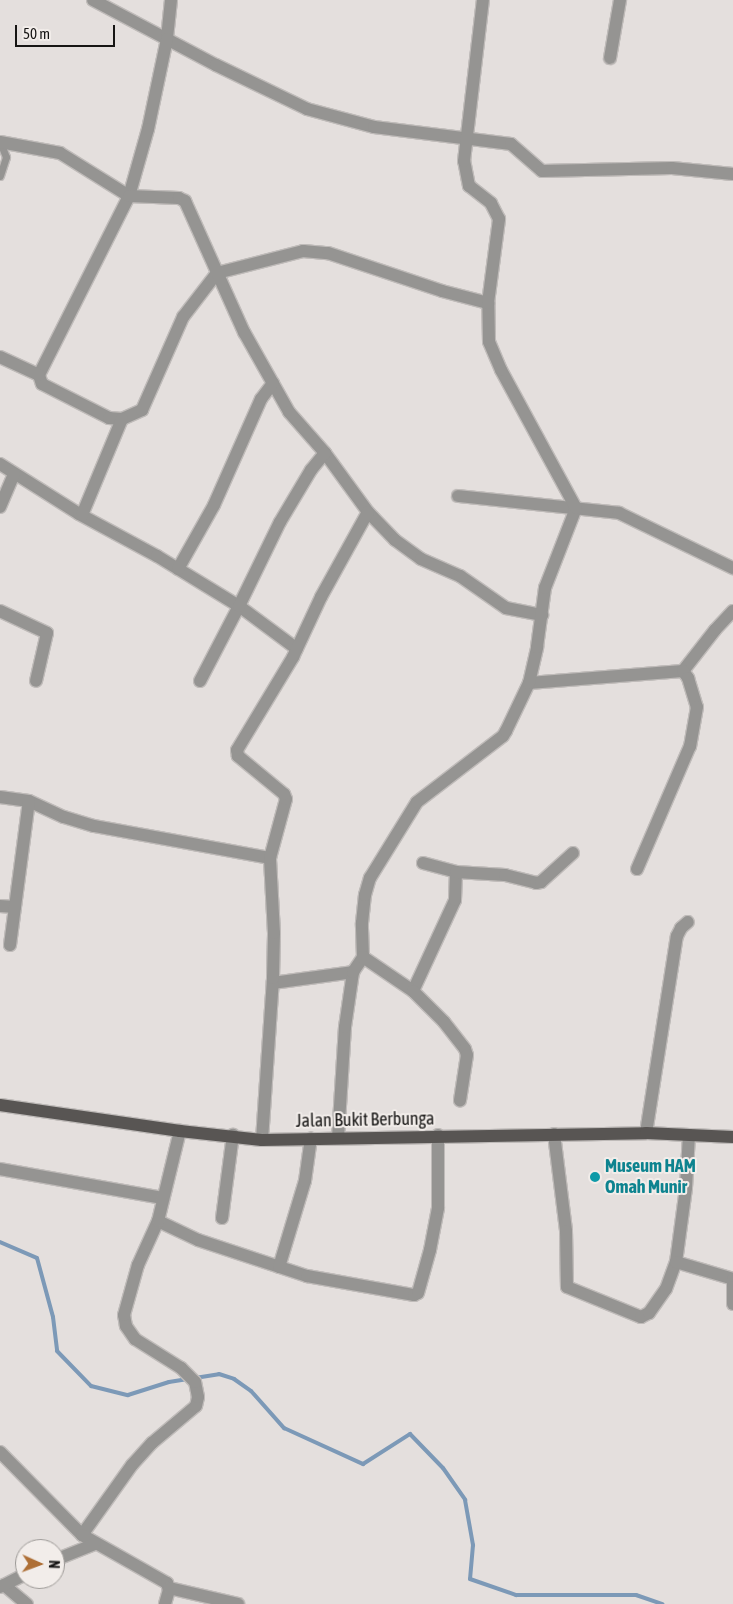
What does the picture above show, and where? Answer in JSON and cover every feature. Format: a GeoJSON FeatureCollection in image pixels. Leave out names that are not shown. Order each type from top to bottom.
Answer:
{"type":"FeatureCollection","features":[{"type":"Feature","properties":{"kind":"main road","name":"Jalan Bukit Berbunga"},"geometry":{"type":"LineString","coordinates":[[0,1105],[262,1140],[438,1135],[646,1133],[733,1138]]}},
{"type":"Feature","properties":{"kind":"street"},"geometry":{"type":"LineString","coordinates":[[93,0],[168,40],[307,109],[374,127],[513,145],[542,171],[672,168],[733,174]]}},
{"type":"Feature","properties":{"kind":"street"},"geometry":{"type":"LineString","coordinates":[[171,0],[168,40],[148,129],[129,196],[39,375],[42,384],[109,418],[122,419],[142,410],[183,317],[217,272],[303,251],[313,250],[351,260],[442,291],[488,303]]}},
{"type":"Feature","properties":{"kind":"street"},"geometry":{"type":"LineString","coordinates":[[338,1138],[345,1027],[352,972],[363,957],[362,923],[365,895],[370,878],[417,802],[503,736],[529,683],[547,582],[576,508],[493,352],[487,327],[488,303],[499,218],[491,203],[474,190],[466,180],[464,161],[483,0]]}},
{"type":"Feature","properties":{"kind":"street"},"geometry":{"type":"LineString","coordinates":[[610,58],[620,0]]}},
{"type":"Feature","properties":{"kind":"street"},"geometry":{"type":"LineString","coordinates":[[0,142],[60,153],[129,196],[178,198],[185,201],[244,332],[289,412],[325,453],[368,512],[395,540],[421,559],[460,576],[506,608],[542,616]]}},
{"type":"Feature","properties":{"kind":"street"},"geometry":{"type":"LineString","coordinates":[[0,357],[39,375]]}},
{"type":"Feature","properties":{"kind":"street"},"geometry":{"type":"LineString","coordinates":[[178,569],[214,505],[261,399],[273,383]]}},
{"type":"Feature","properties":{"kind":"street"},"geometry":{"type":"LineString","coordinates":[[82,516],[122,419]]}},
{"type":"Feature","properties":{"kind":"street"},"geometry":{"type":"LineString","coordinates":[[200,681],[280,522],[311,470],[325,453]]}},
{"type":"Feature","properties":{"kind":"street"},"geometry":{"type":"LineString","coordinates":[[0,464],[82,516],[178,569],[239,606],[297,649]]}},
{"type":"Feature","properties":{"kind":"street"},"geometry":{"type":"LineString","coordinates":[[0,507],[14,474]]}},
{"type":"Feature","properties":{"kind":"street"},"geometry":{"type":"LineString","coordinates":[[458,496],[619,513],[733,568]]}},
{"type":"Feature","properties":{"kind":"street"},"geometry":{"type":"LineString","coordinates":[[262,1140],[273,983],[274,933],[270,858],[285,807],[285,796],[238,756],[237,750],[297,649],[321,597],[368,512]]}},
{"type":"Feature","properties":{"kind":"street"},"geometry":{"type":"LineString","coordinates":[[0,611],[47,633],[36,681]]}},
{"type":"Feature","properties":{"kind":"street"},"geometry":{"type":"LineString","coordinates":[[529,683],[683,671],[714,630],[733,611]]}},
{"type":"Feature","properties":{"kind":"street"},"geometry":{"type":"LineString","coordinates":[[637,869],[690,746],[695,727],[695,696],[683,671]]}},
{"type":"Feature","properties":{"kind":"street"},"geometry":{"type":"LineString","coordinates":[[0,797],[29,801],[64,817],[94,826],[270,858]]}},
{"type":"Feature","properties":{"kind":"street"},"geometry":{"type":"LineString","coordinates":[[10,945],[29,801]]}},
{"type":"Feature","properties":{"kind":"street"},"geometry":{"type":"LineString","coordinates":[[424,863],[456,872],[505,875],[536,883],[573,853]]}},
{"type":"Feature","properties":{"kind":"street"},"geometry":{"type":"LineString","coordinates":[[413,991],[452,908],[456,893],[456,872]]}},
{"type":"Feature","properties":{"kind":"street"},"geometry":{"type":"LineString","coordinates":[[0,906],[15,907]]}},
{"type":"Feature","properties":{"kind":"street"},"geometry":{"type":"LineString","coordinates":[[646,1133],[678,936],[681,928],[688,922]]}},
{"type":"Feature","properties":{"kind":"street"},"geometry":{"type":"LineString","coordinates":[[363,957],[413,991],[444,1022],[467,1052],[460,1100]]}},
{"type":"Feature","properties":{"kind":"street"},"geometry":{"type":"LineString","coordinates":[[273,983],[352,972]]}},
{"type":"Feature","properties":{"kind":"street"},"geometry":{"type":"LineString","coordinates":[[82,1535],[132,1465],[152,1443],[194,1409],[198,1397],[191,1378],[135,1339],[126,1326],[127,1303],[138,1264],[158,1222],[162,1198],[180,1130]]}},
{"type":"Feature","properties":{"kind":"street"},"geometry":{"type":"LineString","coordinates":[[554,1134],[566,1231],[568,1288],[637,1316],[644,1317],[650,1313],[666,1289],[676,1262],[686,1188],[689,1135]]}},
{"type":"Feature","properties":{"kind":"street"},"geometry":{"type":"LineString","coordinates":[[158,1222],[198,1240],[307,1276],[411,1295],[416,1294],[430,1250],[438,1208],[438,1135]]}},
{"type":"Feature","properties":{"kind":"street"},"geometry":{"type":"LineString","coordinates":[[222,1218],[233,1136]]}},
{"type":"Feature","properties":{"kind":"street"},"geometry":{"type":"LineString","coordinates":[[279,1267],[305,1182],[312,1138]]}},
{"type":"Feature","properties":{"kind":"street"},"geometry":{"type":"LineString","coordinates":[[0,1169],[162,1198]]}},
{"type":"Feature","properties":{"kind":"street"},"geometry":{"type":"LineString","coordinates":[[676,1262],[733,1278],[733,1304]]}},
{"type":"Feature","properties":{"kind":"street"},"geometry":{"type":"LineString","coordinates":[[0,1452],[82,1535],[167,1583],[169,1588],[165,1604]]}},
{"type":"Feature","properties":{"kind":"street"},"geometry":{"type":"LineString","coordinates":[[65,1556],[95,1544]]}},
{"type":"Feature","properties":{"kind":"street"},"geometry":{"type":"LineString","coordinates":[[15,1579],[2,1586],[27,1604]]}},
{"type":"Feature","properties":{"kind":"street"},"geometry":{"type":"LineString","coordinates":[[169,1588],[238,1604]]}},
{"type":"Feature","properties":{"kind":"lane"},"geometry":{"type":"LineString","coordinates":[[0,142],[6,157],[0,176]]}},
{"type":"Feature","properties":{"kind":"waterway"},"geometry":{"type":"LineString","coordinates":[[0,1242],[37,1258],[53,1317],[57,1351],[91,1386],[128,1395],[169,1382],[188,1379]]}},
{"type":"Feature","properties":{"kind":"waterway"},"geometry":{"type":"LineString","coordinates":[[195,1378],[219,1374],[234,1379],[251,1391],[284,1428],[363,1464],[410,1434],[443,1468],[465,1500],[473,1545],[470,1579],[516,1595],[636,1595],[662,1604]]}},
{"type":"Feature","properties":{"kind":"place","name":"Museum HAM Omah Munir"},"geometry":{"type":"Point","coordinates":[595,1177]}}]}
